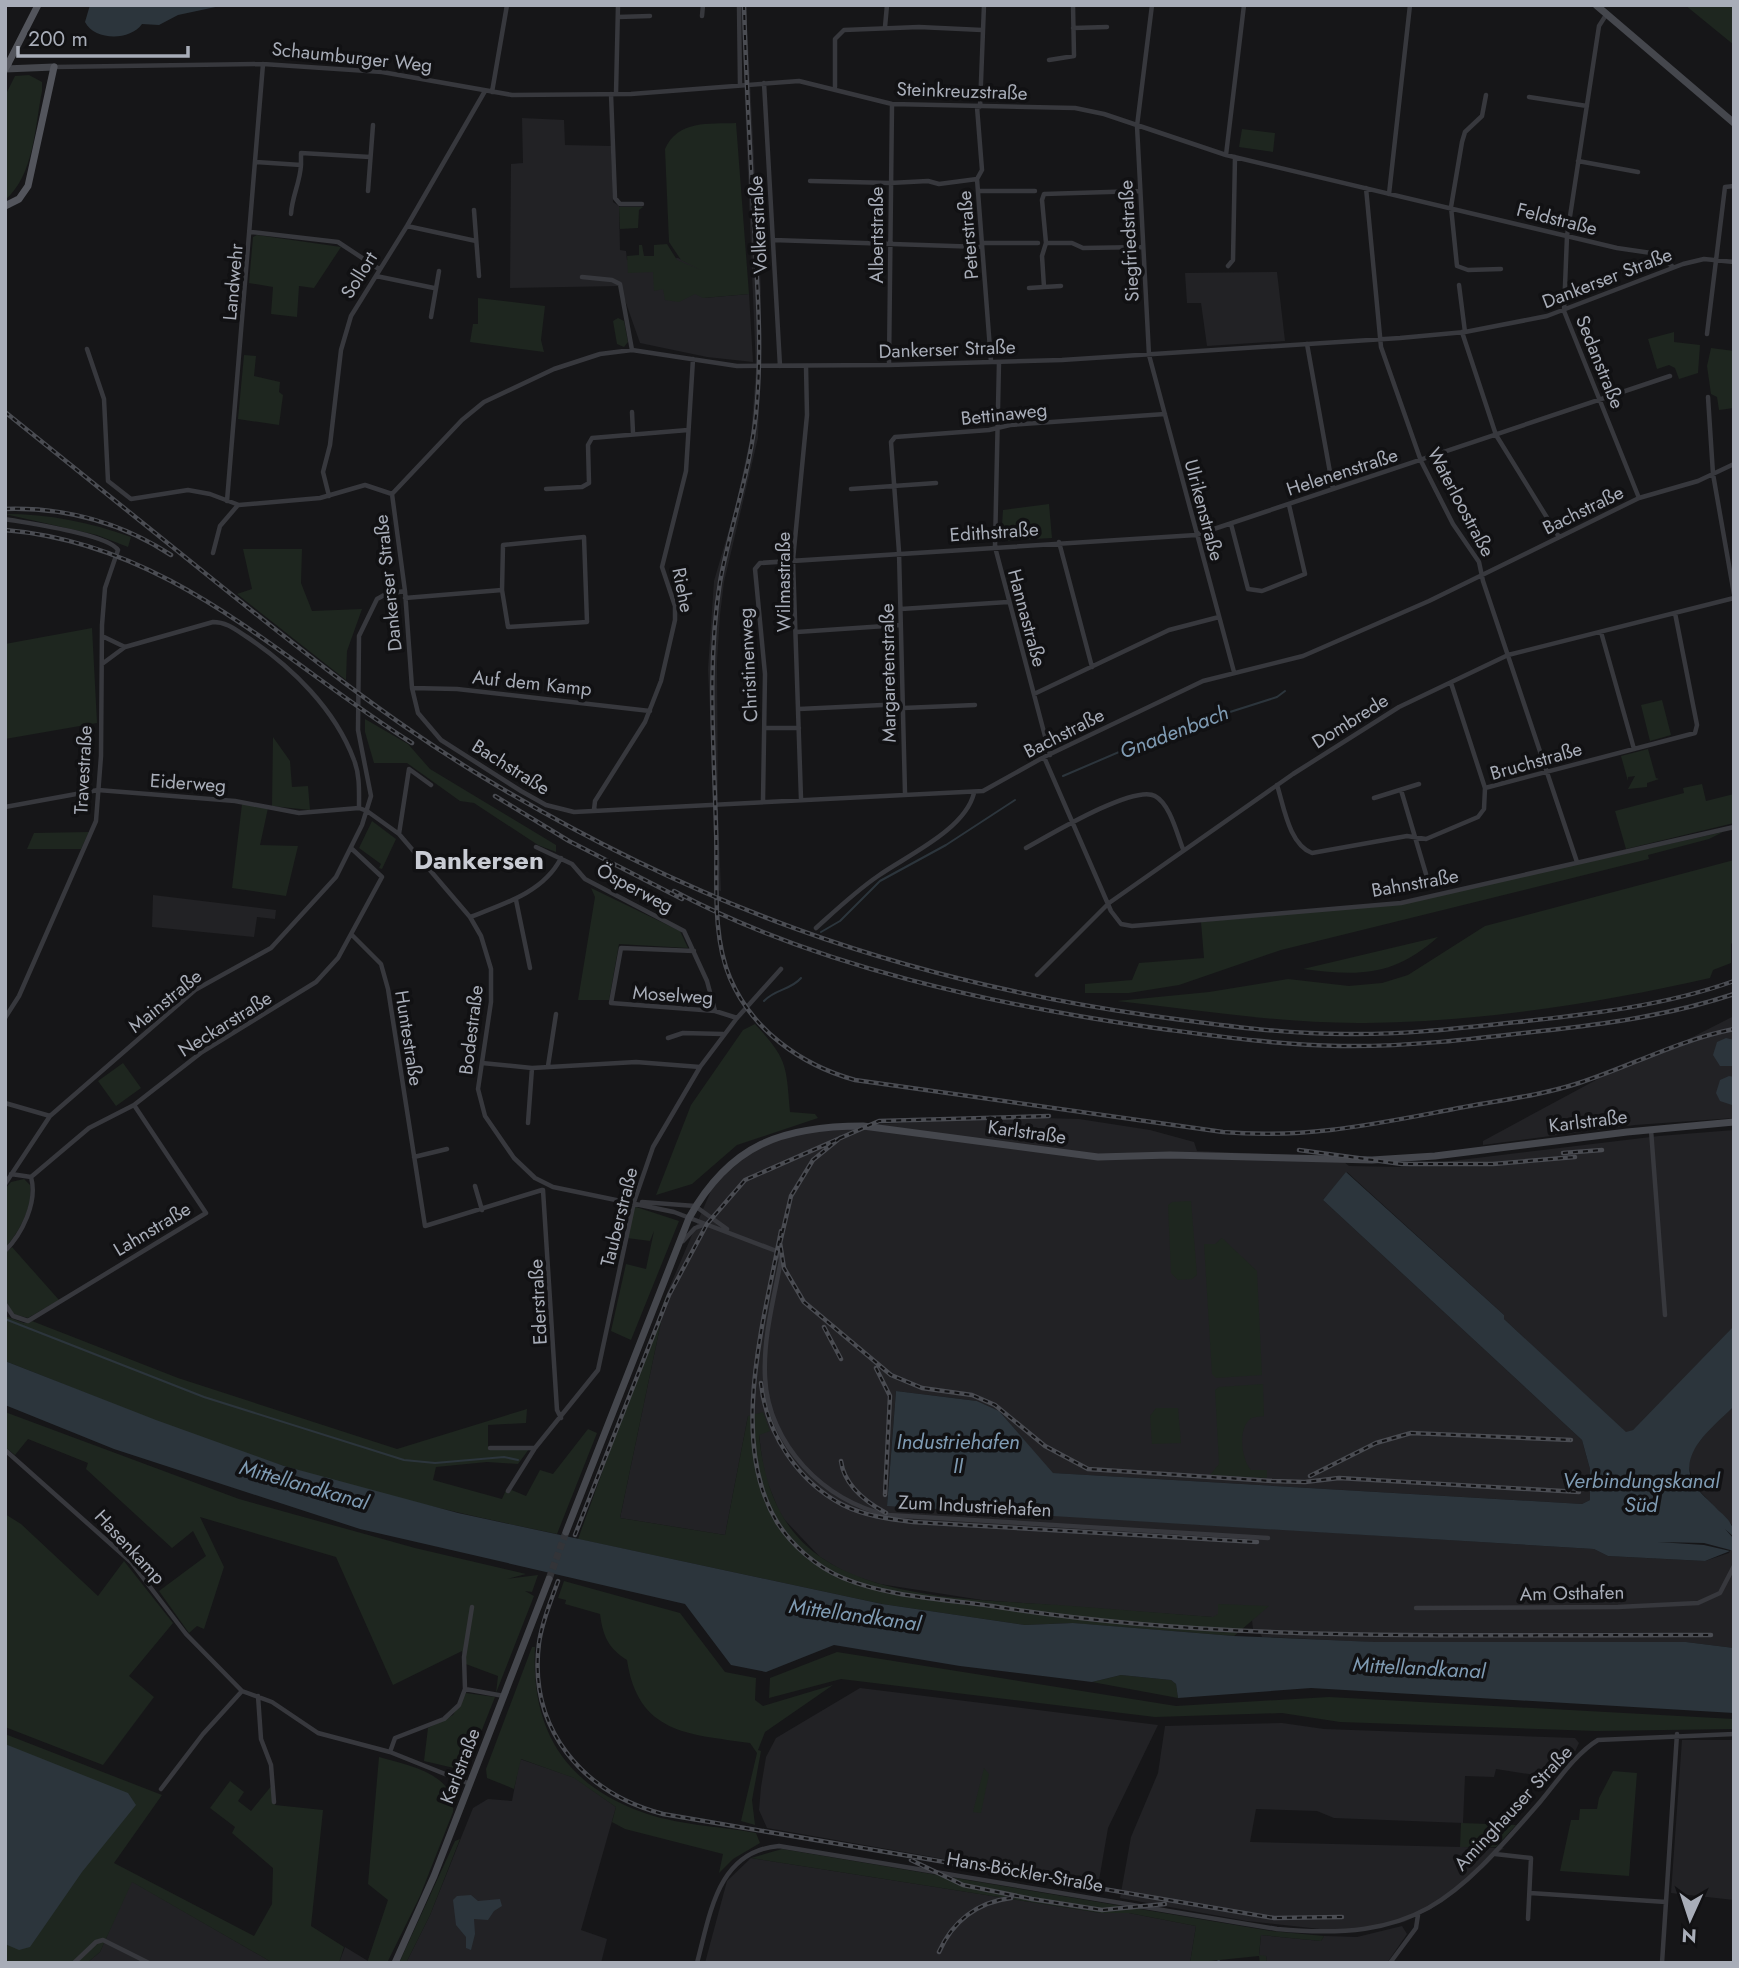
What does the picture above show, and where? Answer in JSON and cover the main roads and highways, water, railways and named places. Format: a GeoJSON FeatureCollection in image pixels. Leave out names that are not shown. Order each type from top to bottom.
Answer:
{"type":"FeatureCollection","features":[{"type":"Feature","properties":{"kind":"main road"},"geometry":{"type":"LineString","coordinates":[[7,66],[38,5]]}},
{"type":"Feature","properties":{"kind":"main road"},"geometry":{"type":"LineString","coordinates":[[5,206],[19,200],[28,186],[54,67]]}},
{"type":"Feature","properties":{"kind":"water"},"geometry":{"type":"Polygon","coordinates":[[[90,5],[225,5],[178,15],[159,25],[142,24],[129,34],[113,36],[96,33],[85,22],[90,5]]]}},
{"type":"Feature","properties":{"kind":"water"},"geometry":{"type":"Polygon","coordinates":[[[1726,1038],[1734,1040],[1734,1066],[1720,1066],[1713,1055],[1717,1042],[1726,1038]]]}},
{"type":"Feature","properties":{"kind":"water"},"geometry":{"type":"Polygon","coordinates":[[[1734,1077],[1732,1105],[1720,1101],[1716,1093],[1720,1080],[1734,1077]]]}},
{"type":"Feature","properties":{"kind":"water"},"geometry":{"type":"Polygon","coordinates":[[[1346,1172],[1504,1315],[1504,1319],[1626,1432],[1633,1430],[1734,1326],[1734,1406],[1709,1430],[1694,1450],[1689,1471],[1698,1489],[1731,1525],[1734,1537],[1725,1529],[1734,1539],[1734,1551],[1704,1543],[1658,1542],[1704,1545],[1730,1551],[1705,1561],[1608,1556],[1594,1549],[887,1506],[896,1391],[977,1401],[999,1411],[1053,1473],[1582,1504],[1590,1500],[1590,1469],[1582,1440],[1323,1200],[1346,1172]]]}},
{"type":"Feature","properties":{"kind":"water","name":"Mittellandkanal"},"geometry":{"type":"Polygon","coordinates":[[[5,1361],[284,1466],[458,1513],[882,1604],[1025,1625],[1073,1623],[1234,1636],[1375,1642],[1686,1642],[1734,1648],[1734,1713],[1311,1688],[1178,1698],[1176,1684],[1171,1680],[1121,1675],[1092,1682],[960,1666],[834,1645],[766,1672],[731,1665],[685,1604],[360,1529],[114,1449],[5,1405],[5,1361]]]}},
{"type":"Feature","properties":{"kind":"water"},"geometry":{"type":"Polygon","coordinates":[[[5,1744],[128,1793],[136,1805],[82,1872],[30,1947],[19,1950],[5,1944],[5,1744]]]}},
{"type":"Feature","properties":{"kind":"water"},"geometry":{"type":"Polygon","coordinates":[[[471,1895],[478,1901],[500,1899],[502,1906],[494,1911],[488,1920],[474,1919],[475,1934],[471,1950],[466,1948],[466,1937],[456,1925],[453,1900],[457,1896],[471,1895]]]}},
{"type":"Feature","properties":{"kind":"waterway","name":"Gnadenbach"},"geometry":{"type":"LineString","coordinates":[[1063,776],[1161,734],[1277,697],[1285,691]]}},
{"type":"Feature","properties":{"kind":"waterway","name":"Gnadenbach"},"geometry":{"type":"LineString","coordinates":[[821,932],[840,921],[880,881],[946,845],[1015,800]]}},
{"type":"Feature","properties":{"kind":"waterway","name":"Gnadenbach"},"geometry":{"type":"LineString","coordinates":[[764,1001],[801,978]]}},
{"type":"Feature","properties":{"kind":"waterway"},"geometry":{"type":"LineString","coordinates":[[5,1319],[204,1397],[404,1460],[435,1463],[504,1457],[518,1460]]}},
{"type":"Feature","properties":{"kind":"waterway"},"geometry":{"type":"LineString","coordinates":[[1215,1963],[1219,1961]]}},
{"type":"Feature","properties":{"kind":"tunnel"},"geometry":{"type":"LineString","coordinates":[[549,1579],[566,1532]]}},
{"type":"Feature","properties":{"kind":"railway"},"geometry":{"type":"LineString","coordinates":[[744,5],[759,358],[755,425],[720,582],[716,613],[712,674],[713,737],[720,942],[724,961],[739,997],[765,1029],[798,1055],[855,1080],[1253,1134],[1309,1132],[1364,1125],[1547,1092],[1579,1083],[1694,1040],[1734,1029]]}},
{"type":"Feature","properties":{"kind":"railway"},"geometry":{"type":"LineString","coordinates":[[5,412],[314,660],[443,752],[556,820],[636,861],[717,898],[798,930],[881,957],[1055,1000],[1221,1025],[1321,1034],[1411,1032],[1573,1016],[1654,1003],[1734,981]]}},
{"type":"Feature","properties":{"kind":"railway"},"geometry":{"type":"LineString","coordinates":[[5,509],[50,511],[92,519],[152,543],[171,555]]}},
{"type":"Feature","properties":{"kind":"railway"},"geometry":{"type":"LineString","coordinates":[[5,530],[65,540],[120,557],[172,581],[269,642],[412,743]]}},
{"type":"Feature","properties":{"kind":"railway"},"geometry":{"type":"LineString","coordinates":[[495,796],[569,841],[682,899]]}},
{"type":"Feature","properties":{"kind":"railway"},"geometry":{"type":"LineString","coordinates":[[674,891],[729,918],[787,941],[847,962],[970,995],[1094,1019],[1270,1042],[1365,1046],[1466,1040],[1638,1018],[1734,994]]}},
{"type":"Feature","properties":{"kind":"railway"},"geometry":{"type":"LineString","coordinates":[[575,1535],[669,1295],[707,1224],[745,1180],[879,1121],[1049,1116]]}},
{"type":"Feature","properties":{"kind":"railway"},"geometry":{"type":"LineString","coordinates":[[840,1138],[813,1160],[791,1196],[780,1243],[784,1268],[804,1302],[891,1375],[922,1388],[972,1395],[995,1405],[1045,1446],[1088,1469],[1272,1481],[1305,1482],[1339,1478],[1579,1492]]}},
{"type":"Feature","properties":{"kind":"railway"},"geometry":{"type":"LineString","coordinates":[[1299,1150],[1402,1164],[1493,1164],[1575,1157]]}},
{"type":"Feature","properties":{"kind":"railway"},"geometry":{"type":"LineString","coordinates":[[1563,1153],[1602,1150]]}},
{"type":"Feature","properties":{"kind":"railway"},"geometry":{"type":"LineString","coordinates":[[781,1231],[755,1378],[755,1454],[762,1490],[783,1531],[806,1555],[843,1578],[879,1589],[917,1596],[1081,1618],[1260,1632],[1711,1635]]}},
{"type":"Feature","properties":{"kind":"railway"},"geometry":{"type":"LineString","coordinates":[[824,1327],[841,1359]]}},
{"type":"Feature","properties":{"kind":"railway"},"geometry":{"type":"LineString","coordinates":[[876,1368],[890,1396],[885,1495]]}},
{"type":"Feature","properties":{"kind":"railway"},"geometry":{"type":"LineString","coordinates":[[761,1383],[770,1420],[787,1454],[812,1483],[827,1495],[860,1512],[913,1522],[1257,1542]]}},
{"type":"Feature","properties":{"kind":"railway"},"geometry":{"type":"LineString","coordinates":[[1310,1476],[1376,1443],[1411,1433],[1571,1440]]}},
{"type":"Feature","properties":{"kind":"railway"},"geometry":{"type":"LineString","coordinates":[[841,1461],[846,1478],[857,1492],[886,1513]]}},
{"type":"Feature","properties":{"kind":"railway"},"geometry":{"type":"LineString","coordinates":[[558,1581],[544,1619],[539,1643],[538,1674],[542,1703],[552,1729],[567,1753],[608,1791],[634,1804],[663,1814],[1274,1918],[1342,1917]]}},
{"type":"Feature","properties":{"kind":"railway"},"geometry":{"type":"LineString","coordinates":[[911,1860],[963,1885],[1032,1899],[1102,1910],[1165,1904]]}},
{"type":"Feature","properties":{"kind":"railway"},"geometry":{"type":"LineString","coordinates":[[939,1952],[951,1931],[967,1915],[987,1904],[1011,1898]]}},
{"type":"Feature","properties":{"kind":"district","name":"Dankersen"},"geometry":{"type":"Point","coordinates":[479,860]}},
{"type":"Feature","properties":{"kind":"water label","name":"Industriehafen II"},"geometry":{"type":"Point","coordinates":[958,1454]}},
{"type":"Feature","properties":{"kind":"water label","name":"Verbindungskanal Süd"},"geometry":{"type":"Point","coordinates":[1641,1493]}}]}
